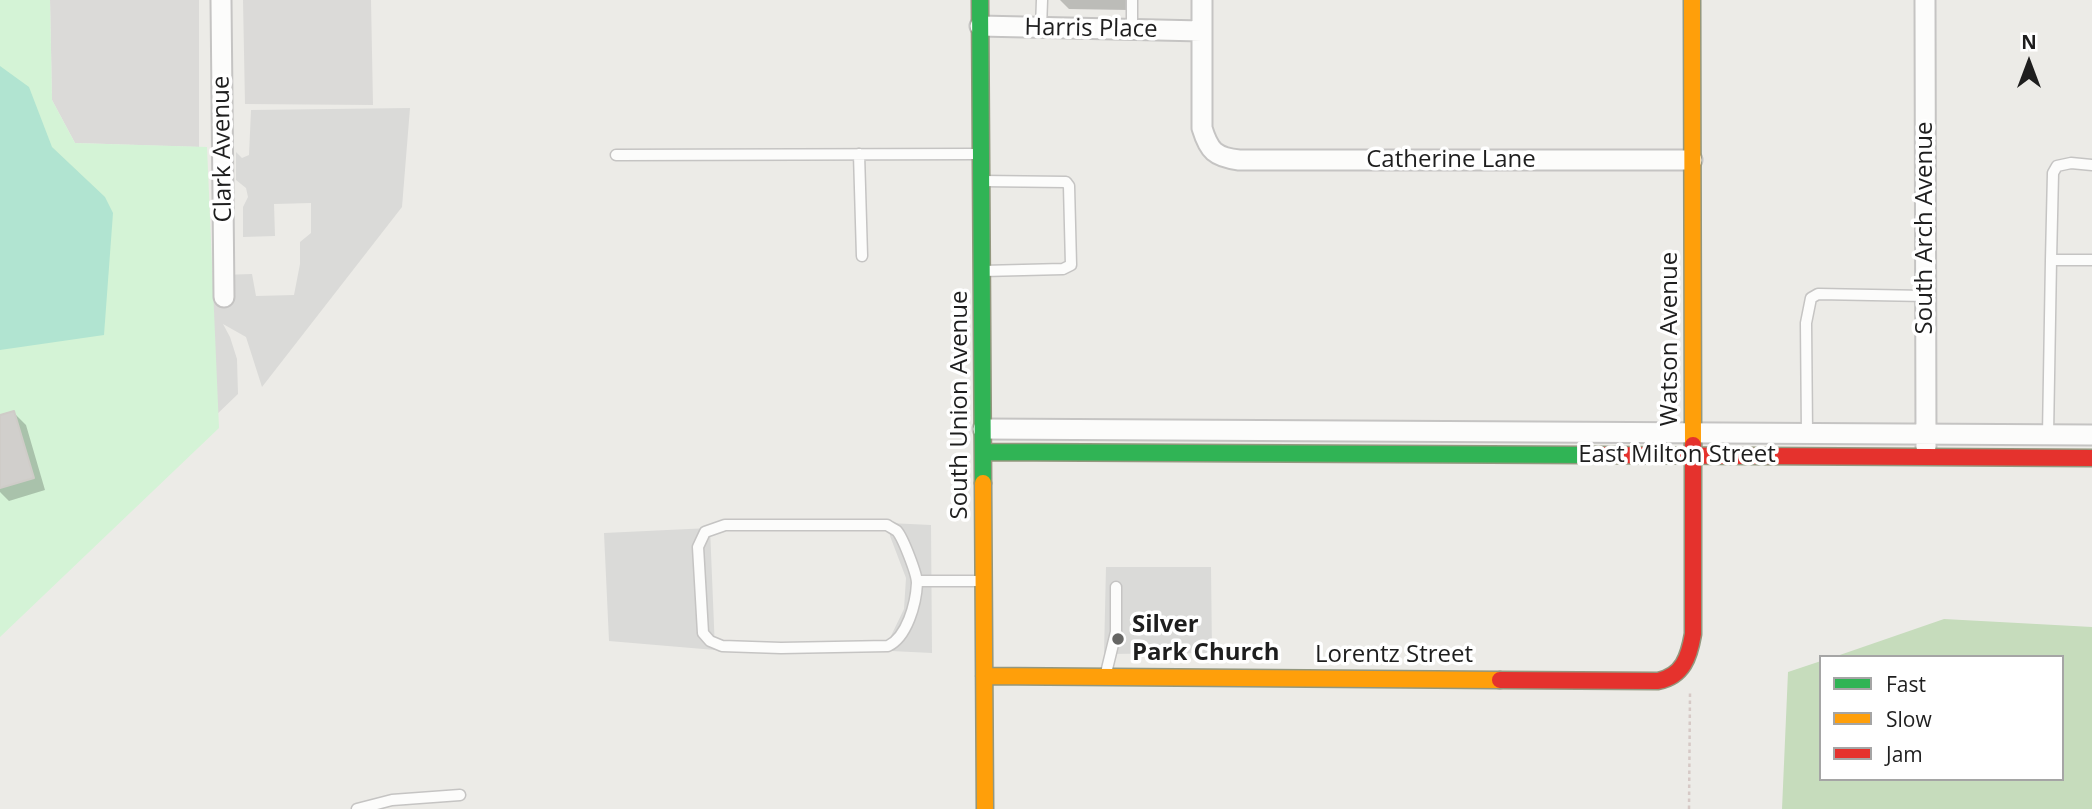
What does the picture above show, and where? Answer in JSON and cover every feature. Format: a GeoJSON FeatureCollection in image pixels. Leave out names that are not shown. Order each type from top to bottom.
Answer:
{"type":"FeatureCollection","features":[{"type":"Feature","properties":{"kind":"street","name":"Clark Avenue"},"geometry":{"type":"LineString","coordinates":[[221,0],[224,297]]}},
{"type":"Feature","properties":{"kind":"street","name":"South Union Avenue"},"geometry":{"type":"LineString","coordinates":[[980,0],[985,809]]}},
{"type":"Feature","properties":{"kind":"street"},"geometry":{"type":"LineString","coordinates":[[1202,0],[1202,31]]}},
{"type":"Feature","properties":{"kind":"street","name":"Watson Avenue"},"geometry":{"type":"LineString","coordinates":[[1677,674],[1686,661],[1693,634],[1692,0]]}},
{"type":"Feature","properties":{"kind":"street","name":"South Arch Avenue"},"geometry":{"type":"LineString","coordinates":[[1925,0],[1926,457]]}},
{"type":"Feature","properties":{"kind":"street","name":"Harris Place"},"geometry":{"type":"LineString","coordinates":[[980,26],[1202,31]]}},
{"type":"Feature","properties":{"kind":"street","name":"Catherine Lane"},"geometry":{"type":"LineString","coordinates":[[1202,31],[1202,128],[1206,141],[1218,155],[1239,160],[1692,160]]}},
{"type":"Feature","properties":{"kind":"street","name":"East Milton Street"},"geometry":{"type":"LineString","coordinates":[[983,429],[2092,435]]}},
{"type":"Feature","properties":{"kind":"street"},"geometry":{"type":"LineString","coordinates":[[1144,430],[1144,453]]}},
{"type":"Feature","properties":{"kind":"street"},"geometry":{"type":"LineString","coordinates":[[1279,430],[1280,454]]}},
{"type":"Feature","properties":{"kind":"street"},"geometry":{"type":"LineString","coordinates":[[1416,431],[1416,454]]}},
{"type":"Feature","properties":{"kind":"street","name":"East Milton Street"},"geometry":{"type":"LineString","coordinates":[[1550,432],[1550,455]]}},
{"type":"Feature","properties":{"kind":"street","name":"East Milton Street"},"geometry":{"type":"LineString","coordinates":[[1804,456],[1805,433]]}},
{"type":"Feature","properties":{"kind":"street"},"geometry":{"type":"LineString","coordinates":[[2048,435],[2048,458]]}},
{"type":"Feature","properties":{"kind":"street","name":"East Milton Street"},"geometry":{"type":"LineString","coordinates":[[983,452],[2092,458]]}},
{"type":"Feature","properties":{"kind":"street","name":"Lorentz Street"},"geometry":{"type":"LineString","coordinates":[[984,676],[1658,681],[1677,674]]}},
{"type":"Feature","properties":{"kind":"lane"},"geometry":{"type":"LineString","coordinates":[[1041,28],[1042,0]]}},
{"type":"Feature","properties":{"kind":"lane"},"geometry":{"type":"LineString","coordinates":[[1132,0],[1132,30]]}},
{"type":"Feature","properties":{"kind":"lane"},"geometry":{"type":"LineString","coordinates":[[859,154],[862,256]]}},
{"type":"Feature","properties":{"kind":"lane"},"geometry":{"type":"LineString","coordinates":[[615,155],[981,154]]}},
{"type":"Feature","properties":{"kind":"lane"},"geometry":{"type":"LineString","coordinates":[[2048,435],[2053,173],[2057,166],[2071,163],[2092,165]]}},
{"type":"Feature","properties":{"kind":"lane"},"geometry":{"type":"LineString","coordinates":[[981,181],[1066,182],[1070,199],[1071,265],[1068,268],[982,271]]}},
{"type":"Feature","properties":{"kind":"lane"},"geometry":{"type":"LineString","coordinates":[[2051,260],[2092,260]]}},
{"type":"Feature","properties":{"kind":"lane"},"geometry":{"type":"LineString","coordinates":[[1805,433],[1806,323],[1811,298],[1818,294],[1926,296]]}},
{"type":"Feature","properties":{"kind":"lane"},"geometry":{"type":"LineString","coordinates":[[725,525],[887,525],[898,532],[918,581],[913,607],[903,633],[896,643],[888,646],[722,646],[710,641],[703,633],[698,547],[705,532],[725,525]]}},
{"type":"Feature","properties":{"kind":"lane"},"geometry":{"type":"LineString","coordinates":[[918,581],[984,581]]}},
{"type":"Feature","properties":{"kind":"lane"},"geometry":{"type":"LineString","coordinates":[[1105,677],[1116,632],[1116,587]]}},
{"type":"Feature","properties":{"kind":"lane"},"geometry":{"type":"LineString","coordinates":[[357,809],[392,800],[460,795]]}},
{"type":"Feature","properties":{"kind":"path"},"geometry":{"type":"LineString","coordinates":[[1689,809],[1690,691]]}},
{"type":"Feature","properties":{"kind":"shaded area"},"geometry":{"type":"Polygon","coordinates":[[[50,0],[199,0],[199,147],[75,143],[52,100],[50,0]]]}},
{"type":"Feature","properties":{"kind":"shaded area"},"geometry":{"type":"Polygon","coordinates":[[[243,0],[371,0],[373,105],[245,104],[243,0]]]}},
{"type":"Feature","properties":{"kind":"shaded area"},"geometry":{"type":"Polygon","coordinates":[[[410,108],[402,207],[262,387],[246,337],[223,324],[237,359],[238,394],[188,442],[187,329],[220,295],[220,275],[252,274],[256,296],[294,295],[300,264],[300,242],[311,233],[311,203],[274,204],[275,236],[243,237],[243,207],[248,197],[246,188],[236,180],[236,152],[242,158],[249,155],[251,110],[410,108]]]}},
{"type":"Feature","properties":{"kind":"shaded area"},"geometry":{"type":"Polygon","coordinates":[[[889,523],[931,525],[932,653],[891,651],[890,638],[904,609],[906,578],[890,536],[889,523]]]}},
{"type":"Feature","properties":{"kind":"shaded area"},"geometry":{"type":"Polygon","coordinates":[[[710,528],[715,650],[609,641],[604,533],[710,528]]]}},
{"type":"Feature","properties":{"kind":"shaded area"},"geometry":{"type":"Polygon","coordinates":[[[1106,567],[1211,567],[1212,653],[1104,654],[1106,567]]]}},
{"type":"Feature","properties":{"kind":"green space"},"geometry":{"type":"Polygon","coordinates":[[[0,0],[50,0],[52,100],[75,143],[207,147],[219,428],[0,637],[0,0]]]}},
{"type":"Feature","properties":{"kind":"green space"},"geometry":{"type":"Polygon","coordinates":[[[0,66],[29,87],[52,147],[105,197],[113,213],[104,335],[0,350],[0,66]]]}},
{"type":"Feature","properties":{"kind":"green space"},"geometry":{"type":"Polygon","coordinates":[[[1944,619],[2092,627],[2092,809],[1782,809],[1788,672],[1819,662],[1819,781],[2064,781],[2064,655],[1840,655],[1944,619]]]}},
{"type":"Feature","properties":{"kind":"building"},"geometry":{"type":"Polygon","coordinates":[[[14,411],[34,478],[0,488],[0,415],[14,411]]]}},
{"type":"Feature","properties":{"kind":"traffic: fast"},"geometry":{"type":"LineString","coordinates":[[980,0],[983,483]]}},
{"type":"Feature","properties":{"kind":"traffic: fast"},"geometry":{"type":"LineString","coordinates":[[983,452],[1591,455]]}},
{"type":"Feature","properties":{"kind":"traffic: slow"},"geometry":{"type":"LineString","coordinates":[[1692,0],[1693,445]]}},
{"type":"Feature","properties":{"kind":"traffic: slow"},"geometry":{"type":"LineString","coordinates":[[983,483],[985,809]]}},
{"type":"Feature","properties":{"kind":"traffic: slow"},"geometry":{"type":"LineString","coordinates":[[984,676],[1500,680]]}},
{"type":"Feature","properties":{"kind":"traffic: jam"},"geometry":{"type":"LineString","coordinates":[[1500,680],[1658,681],[1679,670],[1687,658],[1693,634],[1693,445]]}},
{"type":"Feature","properties":{"kind":"traffic: jam"},"geometry":{"type":"LineString","coordinates":[[1591,455],[2092,458]]}},
{"type":"Feature","properties":{"kind":"place","name":"Silver Park Church"},"geometry":{"type":"Point","coordinates":[1118,639]}}]}
